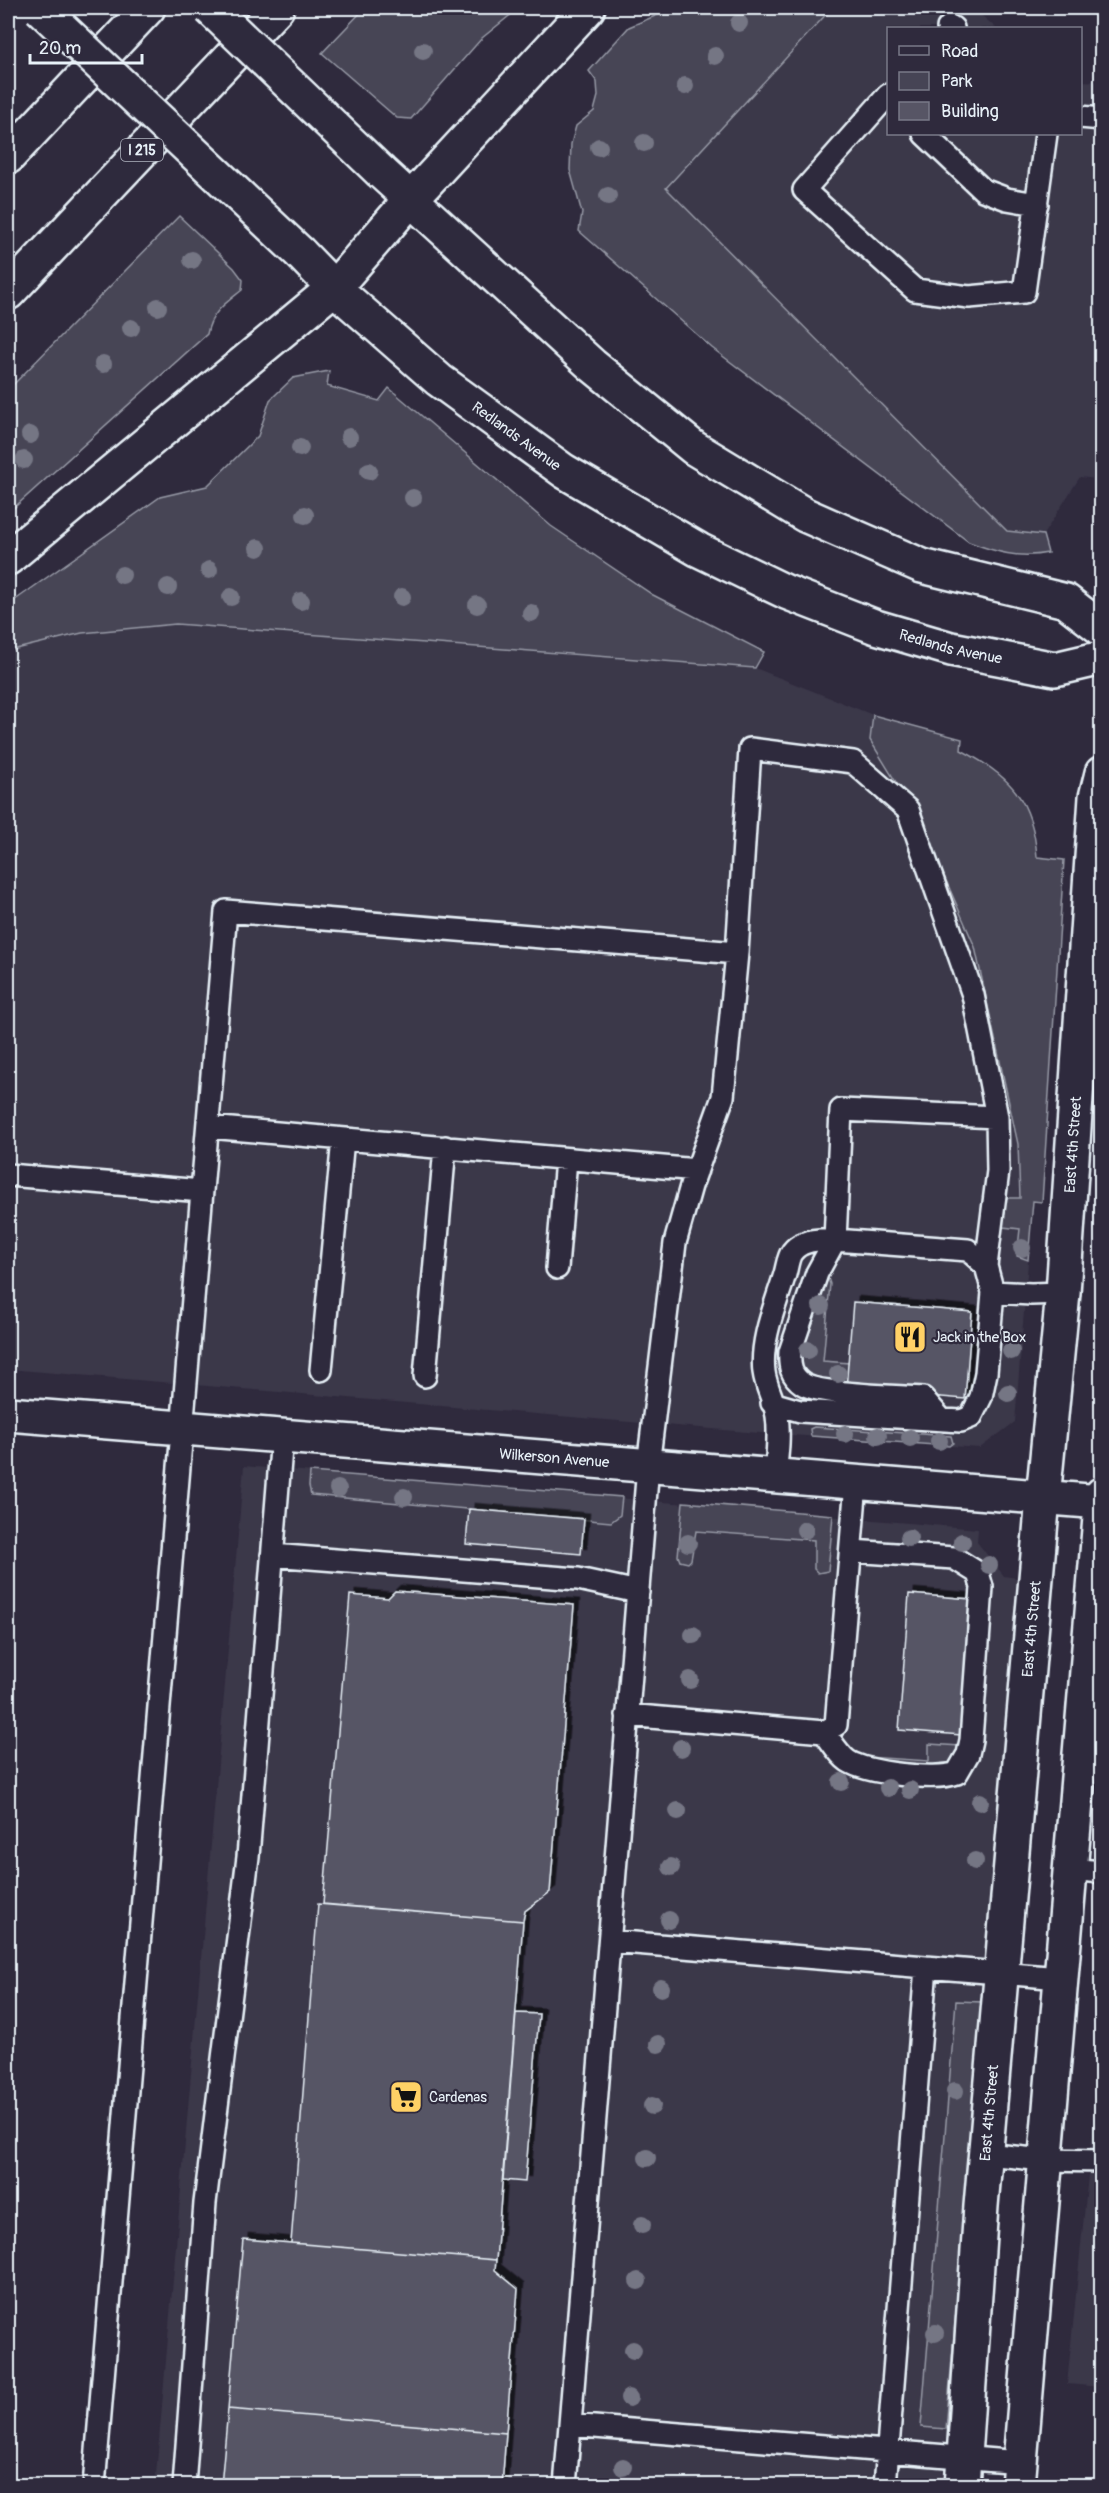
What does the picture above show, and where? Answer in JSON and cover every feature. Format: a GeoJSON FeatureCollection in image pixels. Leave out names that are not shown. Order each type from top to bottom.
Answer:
{"type":"FeatureCollection","features":[{"type":"Feature","properties":{"kind":"main road","name":"Redlands Avenue"},"geometry":{"type":"LineString","coordinates":[[40,8],[300,253],[334,288],[439,380],[564,471],[699,549],[767,582],[876,627],[951,649],[1055,669],[1101,658]]}},
{"type":"Feature","properties":{"kind":"main road"},"geometry":{"type":"LineString","coordinates":[[8,157],[148,8]]}},
{"type":"Feature","properties":{"kind":"main road"},"geometry":{"type":"LineString","coordinates":[[210,8],[410,200],[592,365],[694,448],[805,515],[922,566],[1066,600],[1101,629]]}},
{"type":"Feature","properties":{"kind":"main road","name":"I 215"},"geometry":{"type":"LineString","coordinates":[[8,292],[276,8]]}},
{"type":"Feature","properties":{"kind":"main road"},"geometry":{"type":"LineString","coordinates":[[8,558],[334,288],[410,200],[588,8]]}},
{"type":"Feature","properties":{"kind":"main road","name":"East 4th Street"},"geometry":{"type":"LineString","coordinates":[[963,2471],[986,2154],[1063,1293],[1096,797],[1101,773]]}},
{"type":"Feature","properties":{"kind":"main road","name":"Wilkerson Avenue"},"geometry":{"type":"LineString","coordinates":[[8,1414],[1043,1498],[1101,1499]]}},
{"type":"Feature","properties":{"kind":"main road"},"geometry":{"type":"LineString","coordinates":[[1019,2474],[1069,1869],[1092,1721],[1084,1687],[1101,1499]]}},
{"type":"Feature","properties":{"kind":"lane"},"geometry":{"type":"LineString","coordinates":[[887,98],[804,190],[915,290],[969,297],[1024,292],[1046,135]]}},
{"type":"Feature","properties":{"kind":"lane"},"geometry":{"type":"LineString","coordinates":[[1082,117],[1101,119]]}},
{"type":"Feature","properties":{"kind":"lane"},"geometry":{"type":"LineString","coordinates":[[925,135],[983,190],[1037,204]]}},
{"type":"Feature","properties":{"kind":"lane"},"geometry":{"type":"LineString","coordinates":[[566,2486],[648,1466],[675,1243],[697,1170],[723,1097],[737,953],[750,749],[853,762],[908,810],[973,995],[997,1117],[998,1171],[986,1266],[993,1292],[986,1373],[981,1397],[971,1417],[961,1421],[800,1411],[772,1403]]}},
{"type":"Feature","properties":{"kind":"lane"},"geometry":{"type":"LineString","coordinates":[[94,2486],[226,911],[737,953]]}},
{"type":"Feature","properties":{"kind":"lane"},"geometry":{"type":"LineString","coordinates":[[942,1420],[923,1398],[814,1389],[793,1376],[789,1364],[790,1352],[818,1273],[835,1240],[841,1110],[997,1117]]}},
{"type":"Feature","properties":{"kind":"lane"},"geometry":{"type":"LineString","coordinates":[[209,1127],[697,1170]]}},
{"type":"Feature","properties":{"kind":"lane"},"geometry":{"type":"LineString","coordinates":[[321,1370],[343,1138]]}},
{"type":"Feature","properties":{"kind":"lane"},"geometry":{"type":"LineString","coordinates":[[426,1376],[445,1148]]}},
{"type":"Feature","properties":{"kind":"lane"},"geometry":{"type":"LineString","coordinates":[[557,1268],[566,1159]]}},
{"type":"Feature","properties":{"kind":"lane"},"geometry":{"type":"LineString","coordinates":[[8,1175],[202,1191]]}},
{"type":"Feature","properties":{"kind":"lane"},"geometry":{"type":"LineString","coordinates":[[775,1476],[777,1414],[764,1373],[764,1355],[771,1321],[792,1251],[806,1242],[820,1239],[968,1250],[986,1266]]}},
{"type":"Feature","properties":{"kind":"lane"},"geometry":{"type":"LineString","coordinates":[[993,1292],[1063,1293]]}},
{"type":"Feature","properties":{"kind":"lane"},"geometry":{"type":"LineString","coordinates":[[184,2486],[205,2203],[248,1857],[282,1436]]}},
{"type":"Feature","properties":{"kind":"lane"},"geometry":{"type":"LineString","coordinates":[[627,1715],[824,1732],[836,1725],[856,1483]]}},
{"type":"Feature","properties":{"kind":"lane"},"geometry":{"type":"LineString","coordinates":[[824,1732],[846,1760],[862,1768],[935,1777],[957,1773],[968,1754],[971,1740],[982,1587],[978,1573],[954,1558],[851,1551]]}},
{"type":"Feature","properties":{"kind":"lane"},"geometry":{"type":"LineString","coordinates":[[272,1555],[578,1579],[638,1592]]}},
{"type":"Feature","properties":{"kind":"lane"},"geometry":{"type":"LineString","coordinates":[[1069,1869],[1101,1872]]}},
{"type":"Feature","properties":{"kind":"lane"},"geometry":{"type":"LineString","coordinates":[[610,1941],[1060,1978]]}},
{"type":"Feature","properties":{"kind":"lane"},"geometry":{"type":"LineString","coordinates":[[885,2486],[926,1967]]}},
{"type":"Feature","properties":{"kind":"lane"},"geometry":{"type":"LineString","coordinates":[[986,2154],[1044,2160],[1101,2161]]}},
{"type":"Feature","properties":{"kind":"lane"},"geometry":{"type":"LineString","coordinates":[[570,2424],[887,2451],[963,2471],[1019,2474]]}},
{"type":"Feature","properties":{"kind":"shaded area"},"geometry":{"type":"Polygon","coordinates":[[[832,8],[973,8],[995,27],[887,27],[887,135],[1082,135],[1082,81],[1101,82],[1102,415],[1096,479],[1080,477],[1043,535],[1007,531],[666,188],[832,8]]]}},
{"type":"Feature","properties":{"kind":"shaded area"},"geometry":{"type":"Polygon","coordinates":[[[176,624],[755,668],[873,715],[870,740],[920,821],[975,947],[1018,1144],[1019,1193],[1033,1201],[1015,1422],[980,1448],[747,1432],[8,1369],[8,651],[82,633],[176,624]]]}},
{"type":"Feature","properties":{"kind":"shaded area"},"geometry":{"type":"Polygon","coordinates":[[[244,1466],[978,1529],[977,1542],[1004,1576],[1017,1578],[942,2485],[155,2486],[244,1466]]]}},
{"type":"Feature","properties":{"kind":"shaded area"},"geometry":{"type":"Polygon","coordinates":[[[1101,2046],[1101,2387],[1067,2384],[1101,2046]]]}},
{"type":"Feature","properties":{"kind":"green space"},"geometry":{"type":"Polygon","coordinates":[[[365,8],[519,8],[482,38],[411,119],[397,118],[322,53],[365,8]]]}},
{"type":"Feature","properties":{"kind":"green space"},"geometry":{"type":"Polygon","coordinates":[[[674,8],[832,8],[666,188],[1007,531],[1043,535],[1048,553],[1007,554],[969,542],[712,348],[579,231],[582,213],[570,170],[571,144],[576,126],[594,111],[598,96],[597,82],[589,71],[629,27],[674,8]]]}},
{"type":"Feature","properties":{"kind":"green space"},"geometry":{"type":"Polygon","coordinates":[[[179,216],[234,268],[243,280],[242,290],[216,314],[207,334],[8,513],[8,390],[179,216]]]}},
{"type":"Feature","properties":{"kind":"green space"},"geometry":{"type":"Polygon","coordinates":[[[329,371],[327,386],[379,401],[389,388],[551,526],[653,595],[764,652],[755,668],[176,624],[82,633],[8,651],[8,606],[11,603],[160,497],[207,486],[258,436],[270,400],[293,378],[329,371]]]}},
{"type":"Feature","properties":{"kind":"green space"},"geometry":{"type":"Polygon","coordinates":[[[873,715],[962,739],[961,750],[993,770],[1016,792],[1030,820],[1037,857],[1064,860],[1042,1202],[1033,1201],[1028,1260],[1017,1256],[1020,1229],[1003,1227],[1000,1224],[1003,1198],[1020,1198],[1018,1144],[975,947],[920,821],[870,740],[873,715]]]}},
{"type":"Feature","properties":{"kind":"green space"},"geometry":{"type":"Polygon","coordinates":[[[828,1278],[830,1284],[823,1361],[849,1363],[847,1383],[815,1380],[806,1375],[795,1357],[824,1279],[828,1278]]]}},
{"type":"Feature","properties":{"kind":"green space"},"geometry":{"type":"Polygon","coordinates":[[[814,1427],[951,1436],[953,1443],[949,1446],[811,1436],[810,1429],[814,1427]]]}},
{"type":"Feature","properties":{"kind":"green space"},"geometry":{"type":"Polygon","coordinates":[[[310,1472],[622,1497],[620,1515],[611,1522],[311,1495],[310,1472]]]}},
{"type":"Feature","properties":{"kind":"green space"},"geometry":{"type":"Polygon","coordinates":[[[683,1502],[833,1515],[828,1571],[818,1573],[814,1569],[814,1540],[696,1531],[691,1560],[688,1563],[680,1561],[678,1556],[683,1502]]]}},
{"type":"Feature","properties":{"kind":"green space"},"geometry":{"type":"Polygon","coordinates":[[[929,1744],[960,1746],[954,1760],[941,1768],[870,1763],[867,1757],[929,1761],[929,1744]]]}},
{"type":"Feature","properties":{"kind":"green space"},"geometry":{"type":"Polygon","coordinates":[[[956,2001],[982,2002],[946,2429],[921,2427],[956,2001]]]}},
{"type":"Feature","properties":{"kind":"building","name":"Jack in the Box"},"geometry":{"type":"Polygon","coordinates":[[[853,1302],[972,1312],[965,1399],[846,1389],[853,1302]]]}},
{"type":"Feature","properties":{"kind":"building"},"geometry":{"type":"Polygon","coordinates":[[[469,1509],[584,1519],[581,1554],[466,1544],[469,1509]]]}},
{"type":"Feature","properties":{"kind":"building"},"geometry":{"type":"Polygon","coordinates":[[[395,1591],[574,1605],[550,1892],[525,1911],[523,1921],[323,1904],[350,1595],[388,1598],[395,1591]]]}},
{"type":"Feature","properties":{"kind":"building"},"geometry":{"type":"Polygon","coordinates":[[[909,1594],[971,1599],[961,1735],[899,1730],[909,1594]]]}},
{"type":"Feature","properties":{"kind":"building","name":"Cardenas"},"geometry":{"type":"Polygon","coordinates":[[[318,1904],[523,1921],[496,2260],[291,2243],[318,1904]]]}},
{"type":"Feature","properties":{"kind":"building"},"geometry":{"type":"Polygon","coordinates":[[[516,2013],[539,2014],[525,2182],[503,2180],[516,2013]]]}},
{"type":"Feature","properties":{"kind":"building"},"geometry":{"type":"Polygon","coordinates":[[[243,2239],[496,2260],[495,2270],[518,2289],[506,2433],[228,2409],[243,2239]]]}},
{"type":"Feature","properties":{"kind":"building"},"geometry":{"type":"Polygon","coordinates":[[[228,2409],[506,2433],[502,2486],[221,2486],[228,2409]]]}},
{"type":"Feature","properties":{"kind":"place","name":"Jack in the Box"},"geometry":{"type":"Point","coordinates":[910,1337]}},
{"type":"Feature","properties":{"kind":"place","name":"Cardenas"},"geometry":{"type":"Point","coordinates":[406,2097]}}]}
